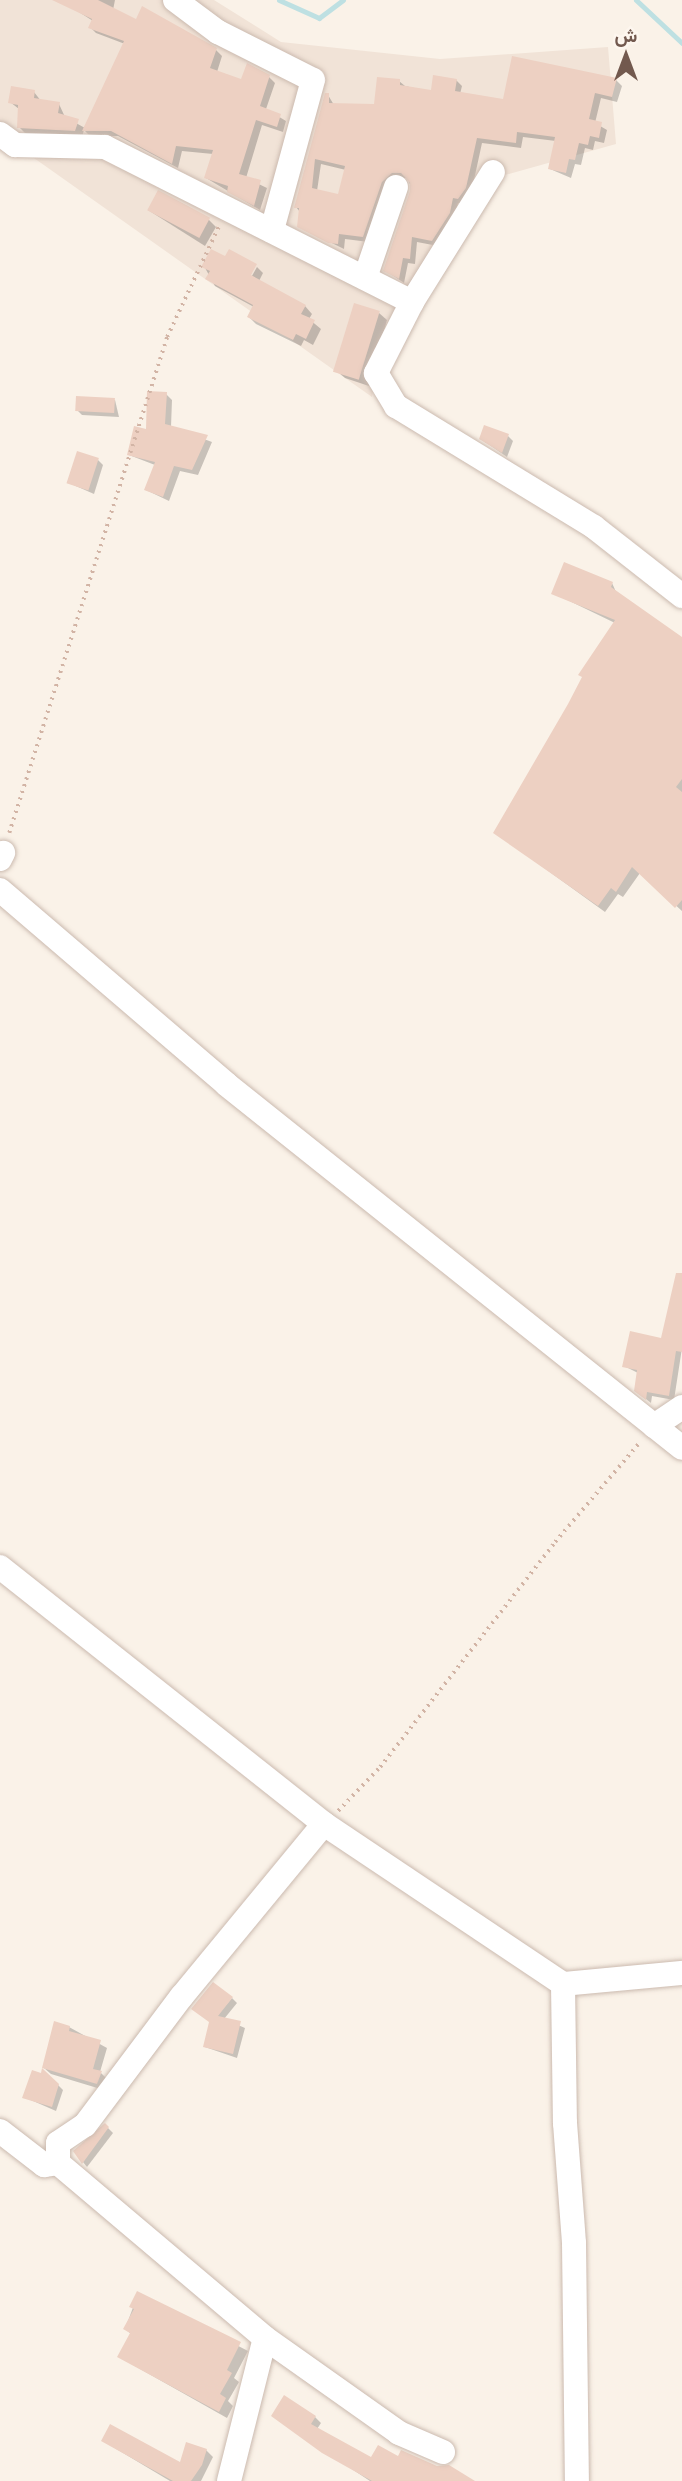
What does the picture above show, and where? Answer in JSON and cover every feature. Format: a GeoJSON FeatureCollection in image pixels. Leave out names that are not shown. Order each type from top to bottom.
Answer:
{"type":"FeatureCollection","features":[{"type":"Feature","properties":{"kind":"street"},"geometry":{"type":"LineString","coordinates":[[175,0],[218,32],[313,80],[272,230]]}},
{"type":"Feature","properties":{"kind":"street"},"geometry":{"type":"LineString","coordinates":[[0,134],[15,145],[106,147],[412,302]]}},
{"type":"Feature","properties":{"kind":"street"},"geometry":{"type":"LineString","coordinates":[[493,172],[412,302],[376,373],[396,406],[594,527],[682,596]]}},
{"type":"Feature","properties":{"kind":"street"},"geometry":{"type":"LineString","coordinates":[[365,278],[396,187]]}},
{"type":"Feature","properties":{"kind":"street"},"geometry":{"type":"LineString","coordinates":[[0,890],[226,1084],[682,1448]]}},
{"type":"Feature","properties":{"kind":"street"},"geometry":{"type":"LineString","coordinates":[[654,1426],[682,1407]]}},
{"type":"Feature","properties":{"kind":"street"},"geometry":{"type":"LineString","coordinates":[[0,1567],[324,1824],[562,1984],[682,1973]]}},
{"type":"Feature","properties":{"kind":"street"},"geometry":{"type":"LineString","coordinates":[[53,2157],[93,2115],[182,1996],[324,1824]]}},
{"type":"Feature","properties":{"kind":"street"},"geometry":{"type":"LineString","coordinates":[[562,1984],[565,2123],[574,2243],[577,2481]]}},
{"type":"Feature","properties":{"kind":"street"},"geometry":{"type":"LineString","coordinates":[[0,2132],[53,2157],[281,2353],[399,2434],[443,2452]]}},
{"type":"Feature","properties":{"kind":"street"},"geometry":{"type":"LineString","coordinates":[[229,2481],[265,2338]]}},
{"type":"Feature","properties":{"kind":"path"},"geometry":{"type":"LineString","coordinates":[[1,856],[167,337],[228,208]]}},
{"type":"Feature","properties":{"kind":"path"},"geometry":{"type":"LineString","coordinates":[[324,1824],[380,1767],[555,1542],[654,1426]]}},
{"type":"Feature","properties":{"kind":"shaded area"},"geometry":{"type":"Polygon","coordinates":[[[0,0],[214,0],[281,42],[440,59],[608,47],[616,144],[480,182],[376,373],[372,397],[0,134],[0,0]]]}},
{"type":"Feature","properties":{"kind":"building"},"geometry":{"type":"Polygon","coordinates":[[[52,0],[98,0],[136,19],[142,6],[217,48],[210,68],[241,79],[247,63],[270,75],[260,106],[281,114],[277,127],[256,120],[239,174],[261,180],[254,206],[227,192],[228,186],[204,178],[213,150],[176,146],[172,164],[111,131],[82,131],[124,41],[88,28],[92,19],[52,0]]]}},
{"type":"Feature","properties":{"kind":"building"},"geometry":{"type":"Polygon","coordinates":[[[512,56],[617,78],[612,97],[595,93],[589,119],[602,122],[599,138],[590,136],[588,145],[579,143],[575,160],[569,159],[566,173],[548,169],[555,137],[517,132],[516,143],[477,138],[466,188],[458,199],[453,198],[450,213],[432,241],[412,237],[410,259],[403,258],[399,279],[383,271],[410,191],[410,183],[401,173],[392,173],[382,182],[363,237],[339,234],[338,244],[328,243],[297,227],[299,208],[294,208],[325,93],[329,93],[329,103],[374,104],[377,77],[400,79],[400,85],[431,90],[433,75],[457,79],[455,91],[503,99],[512,56]],[[315,159],[312,188],[338,194],[345,166],[315,159]]]}},
{"type":"Feature","properties":{"kind":"building"},"geometry":{"type":"Polygon","coordinates":[[[11,86],[35,90],[34,98],[60,102],[58,113],[79,119],[75,131],[17,128],[18,105],[8,103],[11,86]]]}},
{"type":"Feature","properties":{"kind":"building"},"geometry":{"type":"Polygon","coordinates":[[[158,190],[210,218],[199,238],[147,210],[158,190]]]}},
{"type":"Feature","properties":{"kind":"building"},"geometry":{"type":"Polygon","coordinates":[[[211,249],[225,256],[229,249],[257,264],[251,275],[306,305],[301,314],[315,320],[306,339],[296,334],[293,340],[247,317],[253,305],[205,279],[210,271],[201,267],[211,249]]]}},
{"type":"Feature","properties":{"kind":"building"},"geometry":{"type":"Polygon","coordinates":[[[354,303],[380,311],[359,380],[333,372],[354,303]]]}},
{"type":"Feature","properties":{"kind":"building"},"geometry":{"type":"Polygon","coordinates":[[[147,391],[167,392],[165,424],[208,435],[192,470],[174,466],[163,497],[144,490],[155,462],[127,455],[134,426],[146,429],[147,391]]]}},
{"type":"Feature","properties":{"kind":"building"},"geometry":{"type":"Polygon","coordinates":[[[76,396],[115,398],[114,413],[75,411],[76,396]]]}},
{"type":"Feature","properties":{"kind":"building"},"geometry":{"type":"Polygon","coordinates":[[[484,425],[509,434],[502,453],[479,439],[484,425]]]}},
{"type":"Feature","properties":{"kind":"building"},"geometry":{"type":"Polygon","coordinates":[[[77,451],[99,458],[88,490],[66,483],[77,451]]]}},
{"type":"Feature","properties":{"kind":"building"},"geometry":{"type":"Polygon","coordinates":[[[564,562],[613,582],[611,587],[682,637],[682,779],[676,787],[682,792],[682,900],[675,908],[632,867],[616,892],[611,888],[598,906],[493,833],[568,704],[582,677],[578,675],[615,620],[551,594],[564,562]]]}},
{"type":"Feature","properties":{"kind":"building"},"geometry":{"type":"Polygon","coordinates":[[[676,1273],[682,1273],[682,1352],[676,1351],[669,1396],[647,1392],[646,1400],[634,1391],[637,1370],[622,1367],[630,1331],[661,1338],[676,1273]]]}},
{"type":"Feature","properties":{"kind":"building"},"geometry":{"type":"Polygon","coordinates":[[[213,1982],[233,1997],[218,2016],[241,2021],[233,2054],[203,2047],[209,2022],[191,2009],[213,1982]]]}},
{"type":"Feature","properties":{"kind":"building"},"geometry":{"type":"Polygon","coordinates":[[[54,2021],[70,2026],[69,2031],[101,2040],[93,2069],[102,2071],[97,2084],[42,2068],[54,2021]]]}},
{"type":"Feature","properties":{"kind":"building"},"geometry":{"type":"Polygon","coordinates":[[[42,2068],[59,2084],[52,2107],[22,2098],[32,2070],[41,2073],[42,2068]]]}},
{"type":"Feature","properties":{"kind":"building"},"geometry":{"type":"Polygon","coordinates":[[[105,2123],[109,2127],[82,2164],[73,2151],[105,2123]]]}},
{"type":"Feature","properties":{"kind":"building"},"geometry":{"type":"Polygon","coordinates":[[[137,2291],[241,2342],[227,2370],[232,2373],[220,2394],[226,2398],[219,2412],[117,2357],[130,2333],[123,2329],[134,2309],[129,2307],[137,2291]]]}},
{"type":"Feature","properties":{"kind":"building"},"geometry":{"type":"Polygon","coordinates":[[[284,2395],[316,2416],[311,2424],[371,2457],[378,2445],[398,2456],[401,2450],[437,2466],[449,2465],[475,2481],[372,2481],[322,2453],[271,2416],[284,2395]]]}},
{"type":"Feature","properties":{"kind":"building"},"geometry":{"type":"Polygon","coordinates":[[[110,2424],[180,2462],[186,2442],[207,2449],[202,2465],[191,2481],[173,2481],[101,2441],[110,2424]]]}},
{"type":"Feature","properties":{"kind":"waterway"},"geometry":{"type":"LineString","coordinates":[[279,0],[319,18],[343,0]]}},
{"type":"Feature","properties":{"kind":"waterway"},"geometry":{"type":"LineString","coordinates":[[636,0],[682,43]]}}]}
